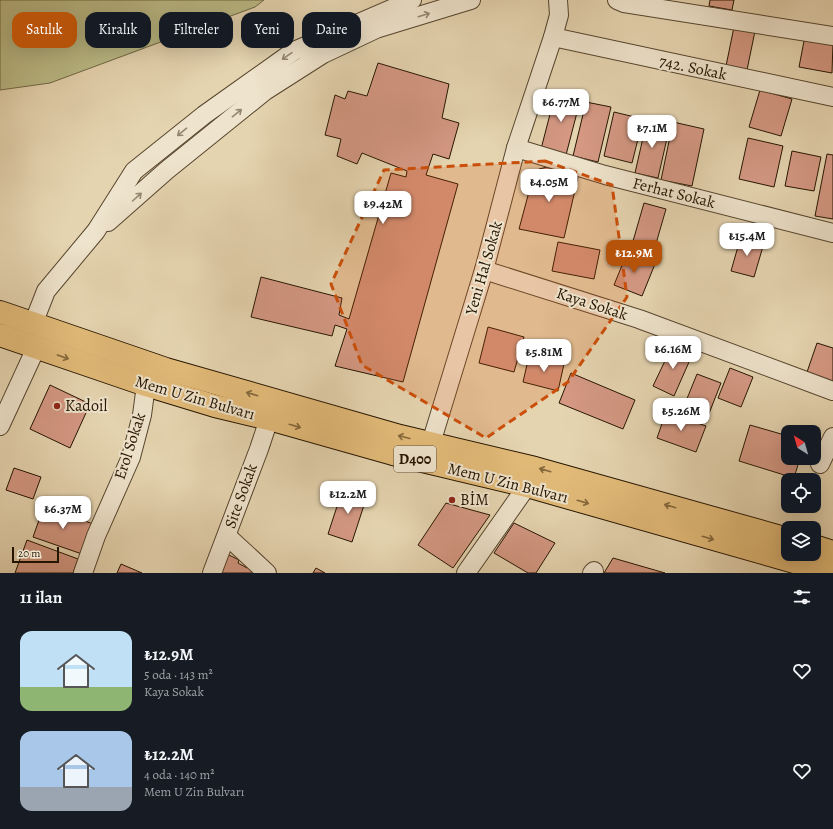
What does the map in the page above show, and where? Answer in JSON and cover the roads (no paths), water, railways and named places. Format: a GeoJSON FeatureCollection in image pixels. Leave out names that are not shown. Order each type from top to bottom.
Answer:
{"type":"FeatureCollection","features":[{"type":"Feature","properties":{"kind":"main road","name":"Mem U Zin Bulvarı"},"geometry":{"type":"LineString","coordinates":[[0,312],[166,369],[400,436],[536,468],[781,537]]}},
{"type":"Feature","properties":{"kind":"main road","name":"Mem U Zin Bulvarı"},"geometry":{"type":"LineString","coordinates":[[0,336],[146,385],[215,406],[268,419],[393,454],[527,486],[832,573]]}},
{"type":"Feature","properties":{"kind":"main road"},"geometry":{"type":"LineString","coordinates":[[821,548],[833,552]]}},
{"type":"Feature","properties":{"kind":"street"},"geometry":{"type":"LineString","coordinates":[[34,324],[46,291],[96,230],[134,172],[204,115],[294,51],[412,0]]}},
{"type":"Feature","properties":{"kind":"street"},"geometry":{"type":"LineString","coordinates":[[96,230],[109,222],[167,170],[265,91],[323,54],[376,29],[471,0]]}},
{"type":"Feature","properties":{"kind":"street","name":"Yeni Hal Sokak"},"geometry":{"type":"LineString","coordinates":[[431,443],[484,270],[516,148],[553,37],[559,15],[558,0]]}},
{"type":"Feature","properties":{"kind":"street"},"geometry":{"type":"LineString","coordinates":[[617,0],[624,3],[833,36]]}},
{"type":"Feature","properties":{"kind":"street","name":"742. Sokak"},"geometry":{"type":"LineString","coordinates":[[553,37],[833,97]]}},
{"type":"Feature","properties":{"kind":"street","name":"Ferhat Sokak"},"geometry":{"type":"LineString","coordinates":[[516,148],[604,176],[833,233]]}},
{"type":"Feature","properties":{"kind":"street","name":"Kaya Sokak"},"geometry":{"type":"LineString","coordinates":[[484,270],[639,319],[833,391]]}},
{"type":"Feature","properties":{"kind":"street"},"geometry":{"type":"LineString","coordinates":[[0,426],[36,348]]}},
{"type":"Feature","properties":{"kind":"street","name":"Erol Sokak"},"geometry":{"type":"LineString","coordinates":[[83,573],[96,536],[131,457],[142,414],[146,385]]}},
{"type":"Feature","properties":{"kind":"street","name":"Site Sokak"},"geometry":{"type":"LineString","coordinates":[[212,573],[259,449],[268,419]]}},
{"type":"Feature","properties":{"kind":"street"},"geometry":{"type":"LineString","coordinates":[[821,462],[833,437]]}},
{"type":"Feature","properties":{"kind":"street"},"geometry":{"type":"LineString","coordinates":[[466,573],[527,486]]}},
{"type":"Feature","properties":{"kind":"street"},"geometry":{"type":"LineString","coordinates":[[227,536],[267,573]]}},
{"type":"Feature","properties":{"kind":"place","name":"Kadoil"},"geometry":{"type":"Point","coordinates":[57,406]}},
{"type":"Feature","properties":{"kind":"place","name":"BİM"},"geometry":{"type":"Point","coordinates":[452,500]}}]}
